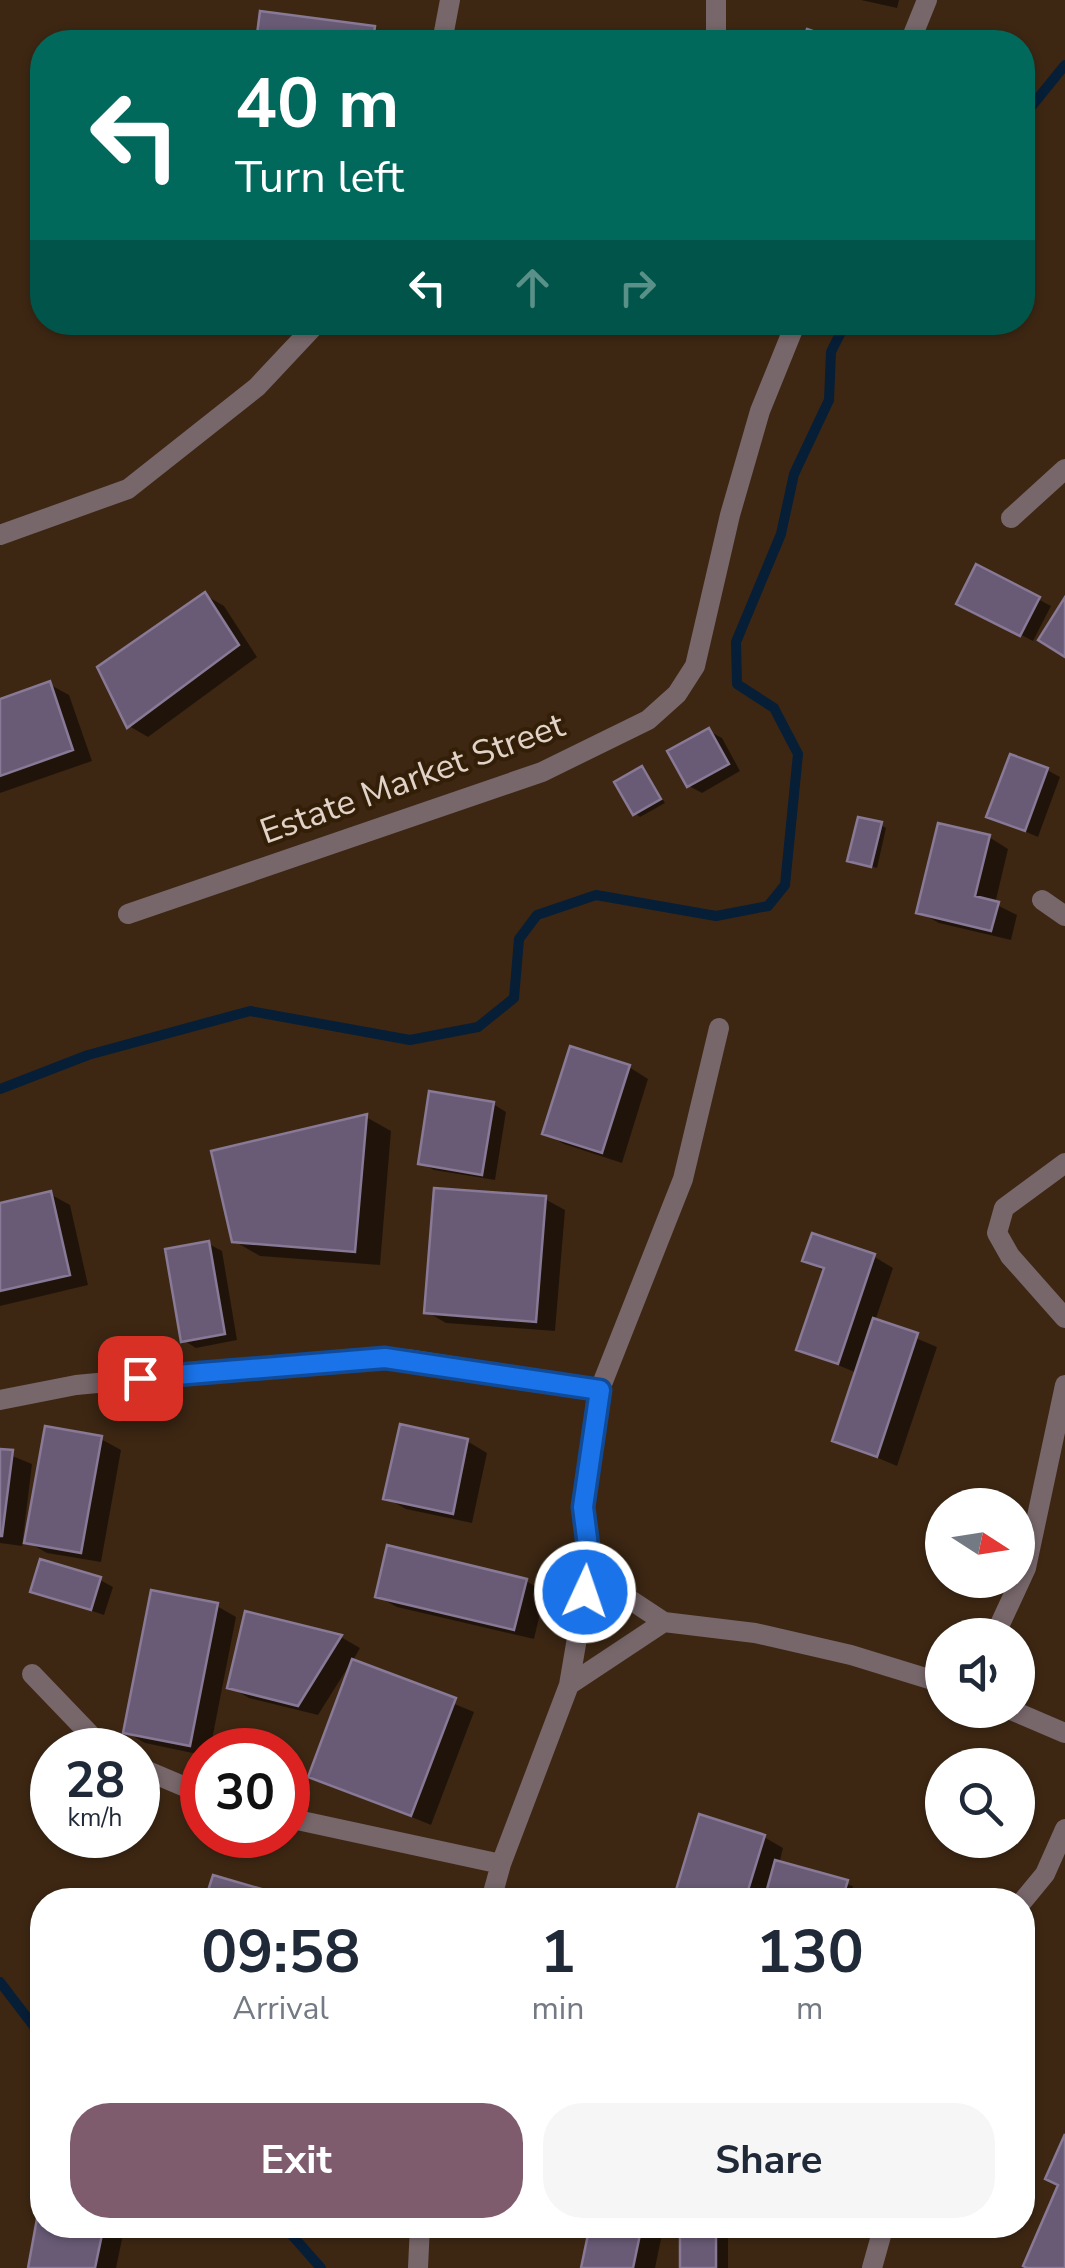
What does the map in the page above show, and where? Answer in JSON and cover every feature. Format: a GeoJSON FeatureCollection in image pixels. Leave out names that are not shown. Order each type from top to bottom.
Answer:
{"type":"FeatureCollection","features":[{"type":"Feature","properties":{"kind":"street"},"geometry":{"type":"LineString","coordinates":[[444,30],[450,0]]}},
{"type":"Feature","properties":{"kind":"street"},"geometry":{"type":"LineString","coordinates":[[716,0],[716,30]]}},
{"type":"Feature","properties":{"kind":"street"},"geometry":{"type":"LineString","coordinates":[[915,30],[927,0]]}},
{"type":"Feature","properties":{"kind":"street"},"geometry":{"type":"LineString","coordinates":[[0,536],[128,489],[257,386],[306,335]]}},
{"type":"Feature","properties":{"kind":"street","name":"Estate Market Street"},"geometry":{"type":"LineString","coordinates":[[128,914],[542,772],[648,720],[677,694],[694,666],[745,463],[791,335]]}},
{"type":"Feature","properties":{"kind":"street"},"geometry":{"type":"LineString","coordinates":[[1011,518],[1065,468]]}},
{"type":"Feature","properties":{"kind":"street"},"geometry":{"type":"LineString","coordinates":[[1042,900],[1065,916]]}},
{"type":"Feature","properties":{"kind":"street"},"geometry":{"type":"LineString","coordinates":[[494,1888],[569,1685],[590,1562],[583,1507],[600,1390],[683,1179],[719,1028]]}},
{"type":"Feature","properties":{"kind":"street"},"geometry":{"type":"LineString","coordinates":[[1065,1164],[1004,1208],[996,1232],[1010,1256],[1065,1318]]}},
{"type":"Feature","properties":{"kind":"street"},"geometry":{"type":"LineString","coordinates":[[0,1400],[76,1384],[364,1358],[406,1359],[600,1390]]}},
{"type":"Feature","properties":{"kind":"street"},"geometry":{"type":"LineString","coordinates":[[1002,1618],[1026,1568],[1065,1384]]}},
{"type":"Feature","properties":{"kind":"street"},"geometry":{"type":"LineString","coordinates":[[590,1562],[617,1591],[664,1622],[755,1633],[851,1654],[925,1678]]}},
{"type":"Feature","properties":{"kind":"street"},"geometry":{"type":"LineString","coordinates":[[569,1685],[664,1622]]}},
{"type":"Feature","properties":{"kind":"street"},"geometry":{"type":"LineString","coordinates":[[32,1674],[84,1728]]}},
{"type":"Feature","properties":{"kind":"street"},"geometry":{"type":"LineString","coordinates":[[1035,1720],[1065,1733]]}},
{"type":"Feature","properties":{"kind":"street"},"geometry":{"type":"LineString","coordinates":[[310,1823],[501,1864]]}},
{"type":"Feature","properties":{"kind":"street"},"geometry":{"type":"LineString","coordinates":[[1034,1888],[1045,1874],[1065,1829]]}},
{"type":"Feature","properties":{"kind":"street"},"geometry":{"type":"LineString","coordinates":[[418,2268],[419,2238]]}},
{"type":"Feature","properties":{"kind":"street"},"geometry":{"type":"LineString","coordinates":[[872,2268],[880,2238]]}},
{"type":"Feature","properties":{"kind":"building"},"geometry":{"type":"Polygon","coordinates":[[[260,11],[375,26],[374,30],[258,30],[260,11]]]}},
{"type":"Feature","properties":{"kind":"building"},"geometry":{"type":"Polygon","coordinates":[[[976,564],[1040,597],[1020,636],[956,604],[976,564]]]}},
{"type":"Feature","properties":{"kind":"building"},"geometry":{"type":"Polygon","coordinates":[[[205,592],[239,645],[127,728],[97,667],[205,592]]]}},
{"type":"Feature","properties":{"kind":"building"},"geometry":{"type":"Polygon","coordinates":[[[1065,597],[1065,657],[1038,640],[1065,597]]]}},
{"type":"Feature","properties":{"kind":"building"},"geometry":{"type":"Polygon","coordinates":[[[50,681],[73,750],[0,776],[0,699],[50,681]]]}},
{"type":"Feature","properties":{"kind":"building"},"geometry":{"type":"Polygon","coordinates":[[[709,728],[729,764],[687,787],[667,751],[709,728]]]}},
{"type":"Feature","properties":{"kind":"building"},"geometry":{"type":"Polygon","coordinates":[[[1010,754],[1048,768],[1025,831],[986,817],[1010,754]]]}},
{"type":"Feature","properties":{"kind":"building"},"geometry":{"type":"Polygon","coordinates":[[[642,766],[661,799],[633,815],[614,782],[642,766]]]}},
{"type":"Feature","properties":{"kind":"building"},"geometry":{"type":"Polygon","coordinates":[[[858,817],[882,822],[871,867],[847,861],[858,817]]]}},
{"type":"Feature","properties":{"kind":"building"},"geometry":{"type":"Polygon","coordinates":[[[938,823],[990,835],[975,896],[999,902],[991,931],[916,913],[938,823]]]}},
{"type":"Feature","properties":{"kind":"building"},"geometry":{"type":"Polygon","coordinates":[[[570,1046],[630,1065],[602,1153],[542,1134],[570,1046]]]}},
{"type":"Feature","properties":{"kind":"building"},"geometry":{"type":"Polygon","coordinates":[[[429,1091],[494,1102],[482,1175],[418,1164],[429,1091]]]}},
{"type":"Feature","properties":{"kind":"building"},"geometry":{"type":"Polygon","coordinates":[[[367,1114],[355,1252],[232,1242],[211,1151],[367,1114]]]}},
{"type":"Feature","properties":{"kind":"building"},"geometry":{"type":"Polygon","coordinates":[[[434,1188],[546,1196],[536,1322],[424,1313],[434,1188]]]}},
{"type":"Feature","properties":{"kind":"building"},"geometry":{"type":"Polygon","coordinates":[[[51,1191],[70,1275],[0,1291],[0,1203],[51,1191]]]}},
{"type":"Feature","properties":{"kind":"building"},"geometry":{"type":"Polygon","coordinates":[[[812,1233],[875,1254],[838,1364],[796,1350],[824,1268],[802,1261],[812,1233]]]}},
{"type":"Feature","properties":{"kind":"building"},"geometry":{"type":"Polygon","coordinates":[[[209,1241],[225,1334],[181,1342],[165,1249],[209,1241]]]}},
{"type":"Feature","properties":{"kind":"building"},"geometry":{"type":"Polygon","coordinates":[[[873,1318],[918,1333],[877,1457],[832,1441],[873,1318]]]}},
{"type":"Feature","properties":{"kind":"building"},"geometry":{"type":"Polygon","coordinates":[[[400,1424],[468,1439],[453,1514],[383,1499],[400,1424]]]}},
{"type":"Feature","properties":{"kind":"building"},"geometry":{"type":"Polygon","coordinates":[[[45,1426],[102,1436],[81,1553],[24,1543],[45,1426]]]}},
{"type":"Feature","properties":{"kind":"building"},"geometry":{"type":"Polygon","coordinates":[[[0,1449],[13,1450],[2,1536],[0,1536],[0,1449]]]}},
{"type":"Feature","properties":{"kind":"building"},"geometry":{"type":"Polygon","coordinates":[[[387,1545],[527,1579],[514,1630],[375,1597],[387,1545]]]}},
{"type":"Feature","properties":{"kind":"building"},"geometry":{"type":"Polygon","coordinates":[[[40,1559],[101,1577],[91,1610],[30,1592],[40,1559]]]}},
{"type":"Feature","properties":{"kind":"building"},"geometry":{"type":"Polygon","coordinates":[[[151,1590],[218,1603],[194,1728],[180,1728],[180,1744],[160,1740],[160,1728],[124,1728],[151,1590]]]}},
{"type":"Feature","properties":{"kind":"building"},"geometry":{"type":"Polygon","coordinates":[[[245,1611],[342,1635],[298,1706],[227,1688],[245,1611]]]}},
{"type":"Feature","properties":{"kind":"building"},"geometry":{"type":"Polygon","coordinates":[[[352,1659],[456,1698],[411,1816],[310,1778],[352,1659]]]}},
{"type":"Feature","properties":{"kind":"building"},"geometry":{"type":"Polygon","coordinates":[[[699,1814],[765,1835],[749,1888],[677,1888],[699,1814]]]}},
{"type":"Feature","properties":{"kind":"building"},"geometry":{"type":"Polygon","coordinates":[[[775,1860],[848,1880],[846,1888],[767,1888],[775,1860]]]}},
{"type":"Feature","properties":{"kind":"building"},"geometry":{"type":"Polygon","coordinates":[[[213,1875],[258,1888],[209,1888],[213,1875]]]}},
{"type":"Feature","properties":{"kind":"building"},"geometry":{"type":"Polygon","coordinates":[[[1065,2134],[1065,2268],[1027,2268],[1023,2266],[1058,2185],[1045,2179],[1065,2134]]]}},
{"type":"Feature","properties":{"kind":"building"},"geometry":{"type":"Polygon","coordinates":[[[33,2238],[101,2238],[95,2268],[28,2268],[33,2238]]]}},
{"type":"Feature","properties":{"kind":"building"},"geometry":{"type":"Polygon","coordinates":[[[587,2238],[639,2238],[633,2268],[581,2268],[587,2238]]]}},
{"type":"Feature","properties":{"kind":"building"},"geometry":{"type":"Polygon","coordinates":[[[680,2238],[716,2238],[716,2268],[680,2268],[680,2238]]]}},
{"type":"Feature","properties":{"kind":"waterway"},"geometry":{"type":"LineString","coordinates":[[1035,102],[1065,65]]}},
{"type":"Feature","properties":{"kind":"waterway"},"geometry":{"type":"LineString","coordinates":[[0,1089],[88,1055],[250,1011],[410,1040],[478,1027],[514,998],[519,939],[537,915],[596,895],[716,916],[768,906],[785,885],[798,754],[774,708],[737,684],[736,642],[781,534],[794,474],[829,400],[831,352],[840,335]]}},
{"type":"Feature","properties":{"kind":"waterway"},"geometry":{"type":"LineString","coordinates":[[0,1982],[30,2021]]}},
{"type":"Feature","properties":{"kind":"waterway"},"geometry":{"type":"LineString","coordinates":[[294,2238],[321,2268]]}},
{"type":"Feature","properties":{"kind":"route"},"geometry":{"type":"LineString","coordinates":[[140,1378],[237,1367],[385,1358],[600,1390],[583,1507],[590,1562],[585,1592]]}}]}
